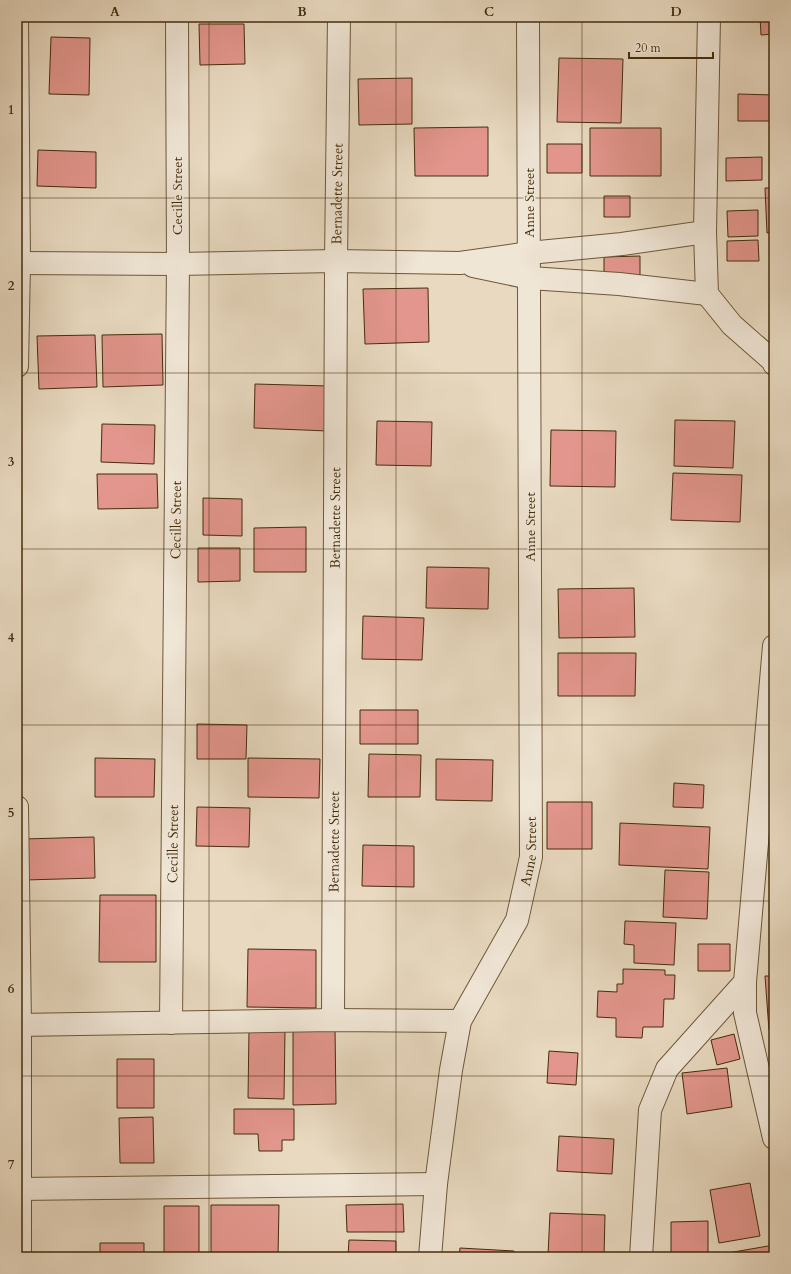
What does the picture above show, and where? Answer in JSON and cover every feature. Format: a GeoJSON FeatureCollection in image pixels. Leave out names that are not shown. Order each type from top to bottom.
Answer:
{"type":"FeatureCollection","features":[{"type":"Feature","properties":{"kind":"street"},"geometry":{"type":"LineString","coordinates":[[17,17],[17,366]]}},
{"type":"Feature","properties":{"kind":"street","name":"Cecille Street"},"geometry":{"type":"LineString","coordinates":[[171,1023],[178,264],[177,17]]}},
{"type":"Feature","properties":{"kind":"street","name":"Bernadette Street"},"geometry":{"type":"LineString","coordinates":[[333,1020],[336,261],[339,17]]}},
{"type":"Feature","properties":{"kind":"street","name":"Anne Street"},"geometry":{"type":"LineString","coordinates":[[430,1257],[436,1184],[451,1070],[460,1021],[517,920],[531,857],[528,17]]}},
{"type":"Feature","properties":{"kind":"street"},"geometry":{"type":"LineString","coordinates":[[709,17],[705,232],[707,294],[732,325],[773,361],[774,364]]}},
{"type":"Feature","properties":{"kind":"street"},"geometry":{"type":"LineString","coordinates":[[18,263],[178,264],[336,261],[460,263],[529,253],[622,244],[705,232]]}},
{"type":"Feature","properties":{"kind":"street"},"geometry":{"type":"LineString","coordinates":[[460,263],[530,278],[619,284],[707,294]]}},
{"type":"Feature","properties":{"kind":"street"},"geometry":{"type":"LineString","coordinates":[[774,646],[745,982],[745,1013],[774,1138]]}},
{"type":"Feature","properties":{"kind":"street"},"geometry":{"type":"LineString","coordinates":[[17,807],[19,1025],[18,1189],[20,1257]]}},
{"type":"Feature","properties":{"kind":"street"},"geometry":{"type":"LineString","coordinates":[[641,1257],[650,1110],[667,1069],[745,982]]}},
{"type":"Feature","properties":{"kind":"street"},"geometry":{"type":"LineString","coordinates":[[19,1025],[333,1020],[460,1021]]}},
{"type":"Feature","properties":{"kind":"street"},"geometry":{"type":"LineString","coordinates":[[18,1189],[436,1184]]}},
{"type":"Feature","properties":{"kind":"building"},"geometry":{"type":"Polygon","coordinates":[[[157,17],[157,20],[99,18],[157,17]]]}},
{"type":"Feature","properties":{"kind":"building"},"geometry":{"type":"Polygon","coordinates":[[[760,17],[774,17],[774,34],[761,35],[760,17]]]}},
{"type":"Feature","properties":{"kind":"building"},"geometry":{"type":"Polygon","coordinates":[[[199,24],[244,24],[245,64],[200,65],[199,24]]]}},
{"type":"Feature","properties":{"kind":"building"},"geometry":{"type":"Polygon","coordinates":[[[51,37],[90,38],[89,95],[49,94],[51,37]]]}},
{"type":"Feature","properties":{"kind":"building"},"geometry":{"type":"Polygon","coordinates":[[[559,58],[623,59],[621,123],[557,122],[559,58]]]}},
{"type":"Feature","properties":{"kind":"building"},"geometry":{"type":"Polygon","coordinates":[[[412,78],[412,124],[359,125],[358,79],[412,78]]]}},
{"type":"Feature","properties":{"kind":"building"},"geometry":{"type":"Polygon","coordinates":[[[738,94],[774,95],[774,121],[738,121],[738,94]]]}},
{"type":"Feature","properties":{"kind":"building"},"geometry":{"type":"Polygon","coordinates":[[[488,127],[488,176],[415,176],[414,128],[488,127]]]}},
{"type":"Feature","properties":{"kind":"building"},"geometry":{"type":"Polygon","coordinates":[[[590,128],[661,128],[661,176],[590,176],[590,128]]]}},
{"type":"Feature","properties":{"kind":"building"},"geometry":{"type":"Polygon","coordinates":[[[547,144],[582,144],[582,173],[547,173],[547,144]]]}},
{"type":"Feature","properties":{"kind":"building"},"geometry":{"type":"Polygon","coordinates":[[[38,150],[96,152],[96,188],[37,186],[38,150]]]}},
{"type":"Feature","properties":{"kind":"building"},"geometry":{"type":"Polygon","coordinates":[[[762,157],[762,180],[726,181],[726,158],[762,157]]]}},
{"type":"Feature","properties":{"kind":"building"},"geometry":{"type":"Polygon","coordinates":[[[765,188],[774,188],[774,232],[767,233],[765,188]]]}},
{"type":"Feature","properties":{"kind":"building"},"geometry":{"type":"Polygon","coordinates":[[[604,196],[630,196],[630,217],[604,217],[604,196]]]}},
{"type":"Feature","properties":{"kind":"building"},"geometry":{"type":"Polygon","coordinates":[[[758,210],[758,236],[728,237],[727,211],[758,210]]]}},
{"type":"Feature","properties":{"kind":"building"},"geometry":{"type":"Polygon","coordinates":[[[758,240],[759,261],[727,261],[727,241],[758,240]]]}},
{"type":"Feature","properties":{"kind":"building"},"geometry":{"type":"Polygon","coordinates":[[[640,256],[640,280],[604,280],[604,257],[640,256]]]}},
{"type":"Feature","properties":{"kind":"building"},"geometry":{"type":"Polygon","coordinates":[[[428,288],[429,342],[365,344],[363,289],[428,288]]]}},
{"type":"Feature","properties":{"kind":"building"},"geometry":{"type":"Polygon","coordinates":[[[772,292],[774,292],[774,324],[773,324],[772,292]]]}},
{"type":"Feature","properties":{"kind":"building"},"geometry":{"type":"Polygon","coordinates":[[[162,334],[163,385],[103,387],[102,335],[162,334]]]}},
{"type":"Feature","properties":{"kind":"building"},"geometry":{"type":"Polygon","coordinates":[[[95,335],[97,387],[39,389],[37,336],[95,335]]]}},
{"type":"Feature","properties":{"kind":"building"},"geometry":{"type":"Polygon","coordinates":[[[255,384],[329,386],[328,431],[254,428],[255,384]]]}},
{"type":"Feature","properties":{"kind":"building"},"geometry":{"type":"Polygon","coordinates":[[[675,420],[735,421],[733,468],[674,466],[675,420]]]}},
{"type":"Feature","properties":{"kind":"building"},"geometry":{"type":"Polygon","coordinates":[[[377,421],[432,422],[431,466],[376,465],[377,421]]]}},
{"type":"Feature","properties":{"kind":"building"},"geometry":{"type":"Polygon","coordinates":[[[102,424],[155,425],[154,464],[101,462],[102,424]]]}},
{"type":"Feature","properties":{"kind":"building"},"geometry":{"type":"Polygon","coordinates":[[[551,430],[616,431],[615,487],[550,486],[551,430]]]}},
{"type":"Feature","properties":{"kind":"building"},"geometry":{"type":"Polygon","coordinates":[[[673,473],[742,475],[740,522],[671,520],[673,473]]]}},
{"type":"Feature","properties":{"kind":"building"},"geometry":{"type":"Polygon","coordinates":[[[97,474],[157,474],[158,508],[98,509],[97,474]]]}},
{"type":"Feature","properties":{"kind":"building"},"geometry":{"type":"Polygon","coordinates":[[[203,498],[242,499],[242,536],[203,535],[203,498]]]}},
{"type":"Feature","properties":{"kind":"building"},"geometry":{"type":"Polygon","coordinates":[[[306,527],[306,572],[254,572],[254,528],[306,527]]]}},
{"type":"Feature","properties":{"kind":"building"},"geometry":{"type":"Polygon","coordinates":[[[198,548],[240,548],[240,581],[198,582],[198,548]]]}},
{"type":"Feature","properties":{"kind":"building"},"geometry":{"type":"Polygon","coordinates":[[[427,567],[489,568],[488,609],[426,608],[427,567]]]}},
{"type":"Feature","properties":{"kind":"building"},"geometry":{"type":"Polygon","coordinates":[[[634,588],[635,637],[559,638],[558,589],[634,588]]]}},
{"type":"Feature","properties":{"kind":"building"},"geometry":{"type":"Polygon","coordinates":[[[363,616],[424,618],[422,660],[362,659],[363,616]]]}},
{"type":"Feature","properties":{"kind":"building"},"geometry":{"type":"Polygon","coordinates":[[[558,653],[636,653],[635,696],[558,696],[558,653]]]}},
{"type":"Feature","properties":{"kind":"building"},"geometry":{"type":"Polygon","coordinates":[[[360,710],[418,710],[418,744],[360,744],[360,710]]]}},
{"type":"Feature","properties":{"kind":"building"},"geometry":{"type":"Polygon","coordinates":[[[197,724],[247,725],[246,759],[197,759],[197,724]]]}},
{"type":"Feature","properties":{"kind":"building"},"geometry":{"type":"Polygon","coordinates":[[[369,754],[421,755],[420,797],[368,797],[369,754]]]}},
{"type":"Feature","properties":{"kind":"building"},"geometry":{"type":"Polygon","coordinates":[[[95,758],[155,759],[154,797],[95,797],[95,758]]]}},
{"type":"Feature","properties":{"kind":"building"},"geometry":{"type":"Polygon","coordinates":[[[248,758],[320,759],[319,798],[248,797],[248,758]]]}},
{"type":"Feature","properties":{"kind":"building"},"geometry":{"type":"Polygon","coordinates":[[[436,759],[493,760],[492,801],[436,800],[436,759]]]}},
{"type":"Feature","properties":{"kind":"building"},"geometry":{"type":"Polygon","coordinates":[[[674,783],[704,785],[703,808],[673,807],[674,783]]]}},
{"type":"Feature","properties":{"kind":"building"},"geometry":{"type":"Polygon","coordinates":[[[547,802],[592,802],[592,849],[547,849],[547,802]]]}},
{"type":"Feature","properties":{"kind":"building"},"geometry":{"type":"Polygon","coordinates":[[[197,807],[250,808],[249,847],[196,846],[197,807]]]}},
{"type":"Feature","properties":{"kind":"building"},"geometry":{"type":"Polygon","coordinates":[[[620,823],[710,827],[708,869],[619,865],[620,823]]]}},
{"type":"Feature","properties":{"kind":"building"},"geometry":{"type":"Polygon","coordinates":[[[94,837],[95,878],[25,880],[24,839],[94,837]]]}},
{"type":"Feature","properties":{"kind":"building"},"geometry":{"type":"Polygon","coordinates":[[[363,845],[414,846],[414,887],[362,886],[363,845]]]}},
{"type":"Feature","properties":{"kind":"building"},"geometry":{"type":"Polygon","coordinates":[[[665,870],[709,872],[707,919],[663,917],[665,870]]]}},
{"type":"Feature","properties":{"kind":"building"},"geometry":{"type":"Polygon","coordinates":[[[100,895],[156,895],[156,962],[99,962],[100,895]]]}},
{"type":"Feature","properties":{"kind":"building"},"geometry":{"type":"Polygon","coordinates":[[[625,921],[676,923],[674,965],[634,963],[634,945],[624,944],[625,921]]]}},
{"type":"Feature","properties":{"kind":"building"},"geometry":{"type":"Polygon","coordinates":[[[698,944],[730,944],[730,971],[698,971],[698,944]]]}},
{"type":"Feature","properties":{"kind":"building"},"geometry":{"type":"Polygon","coordinates":[[[248,949],[316,950],[316,1008],[247,1007],[248,949]]]}},
{"type":"Feature","properties":{"kind":"building"},"geometry":{"type":"Polygon","coordinates":[[[623,969],[665,970],[665,975],[675,975],[674,999],[664,999],[663,1027],[643,1027],[642,1038],[616,1037],[616,1018],[597,1017],[598,991],[617,992],[617,984],[623,984],[623,969]]]}},
{"type":"Feature","properties":{"kind":"building"},"geometry":{"type":"Polygon","coordinates":[[[765,976],[774,976],[774,1030],[769,1030],[765,976]]]}},
{"type":"Feature","properties":{"kind":"building"},"geometry":{"type":"Polygon","coordinates":[[[335,1028],[336,1104],[293,1105],[293,1029],[335,1028]]]}},
{"type":"Feature","properties":{"kind":"building"},"geometry":{"type":"Polygon","coordinates":[[[249,1029],[285,1030],[284,1099],[248,1098],[249,1029]]]}},
{"type":"Feature","properties":{"kind":"building"},"geometry":{"type":"Polygon","coordinates":[[[734,1034],[740,1059],[717,1065],[711,1040],[734,1034]]]}},
{"type":"Feature","properties":{"kind":"building"},"geometry":{"type":"Polygon","coordinates":[[[549,1051],[578,1053],[576,1085],[547,1083],[549,1051]]]}},
{"type":"Feature","properties":{"kind":"building"},"geometry":{"type":"Polygon","coordinates":[[[117,1059],[154,1059],[154,1108],[117,1108],[117,1059]]]}},
{"type":"Feature","properties":{"kind":"building"},"geometry":{"type":"Polygon","coordinates":[[[727,1068],[732,1107],[687,1114],[682,1073],[727,1068]]]}},
{"type":"Feature","properties":{"kind":"building"},"geometry":{"type":"Polygon","coordinates":[[[234,1109],[294,1109],[294,1140],[282,1140],[282,1151],[259,1151],[258,1134],[234,1134],[234,1109]]]}},
{"type":"Feature","properties":{"kind":"building"},"geometry":{"type":"Polygon","coordinates":[[[153,1117],[154,1163],[120,1163],[119,1118],[153,1117]]]}},
{"type":"Feature","properties":{"kind":"building"},"geometry":{"type":"Polygon","coordinates":[[[559,1136],[614,1139],[612,1174],[557,1171],[559,1136]]]}},
{"type":"Feature","properties":{"kind":"building"},"geometry":{"type":"Polygon","coordinates":[[[750,1183],[760,1236],[719,1243],[710,1190],[750,1183]]]}},
{"type":"Feature","properties":{"kind":"building"},"geometry":{"type":"Polygon","coordinates":[[[403,1204],[404,1232],[347,1232],[346,1205],[403,1204]]]}},
{"type":"Feature","properties":{"kind":"building"},"geometry":{"type":"Polygon","coordinates":[[[211,1205],[279,1205],[278,1257],[211,1257],[211,1205]]]}},
{"type":"Feature","properties":{"kind":"building"},"geometry":{"type":"Polygon","coordinates":[[[164,1206],[199,1206],[199,1257],[164,1257],[164,1206]]]}},
{"type":"Feature","properties":{"kind":"building"},"geometry":{"type":"Polygon","coordinates":[[[550,1213],[605,1215],[604,1257],[548,1255],[550,1213]]]}},
{"type":"Feature","properties":{"kind":"building"},"geometry":{"type":"Polygon","coordinates":[[[708,1221],[708,1256],[671,1256],[671,1222],[708,1221]]]}},
{"type":"Feature","properties":{"kind":"building"},"geometry":{"type":"Polygon","coordinates":[[[349,1240],[396,1241],[396,1257],[348,1257],[349,1240]]]}},
{"type":"Feature","properties":{"kind":"building"},"geometry":{"type":"Polygon","coordinates":[[[100,1243],[144,1243],[144,1257],[100,1257],[100,1243]]]}},
{"type":"Feature","properties":{"kind":"building"},"geometry":{"type":"Polygon","coordinates":[[[774,1245],[774,1257],[722,1257],[722,1254],[774,1245]]]}},
{"type":"Feature","properties":{"kind":"building"},"geometry":{"type":"Polygon","coordinates":[[[460,1248],[514,1251],[514,1257],[459,1257],[460,1248]]]}}]}
